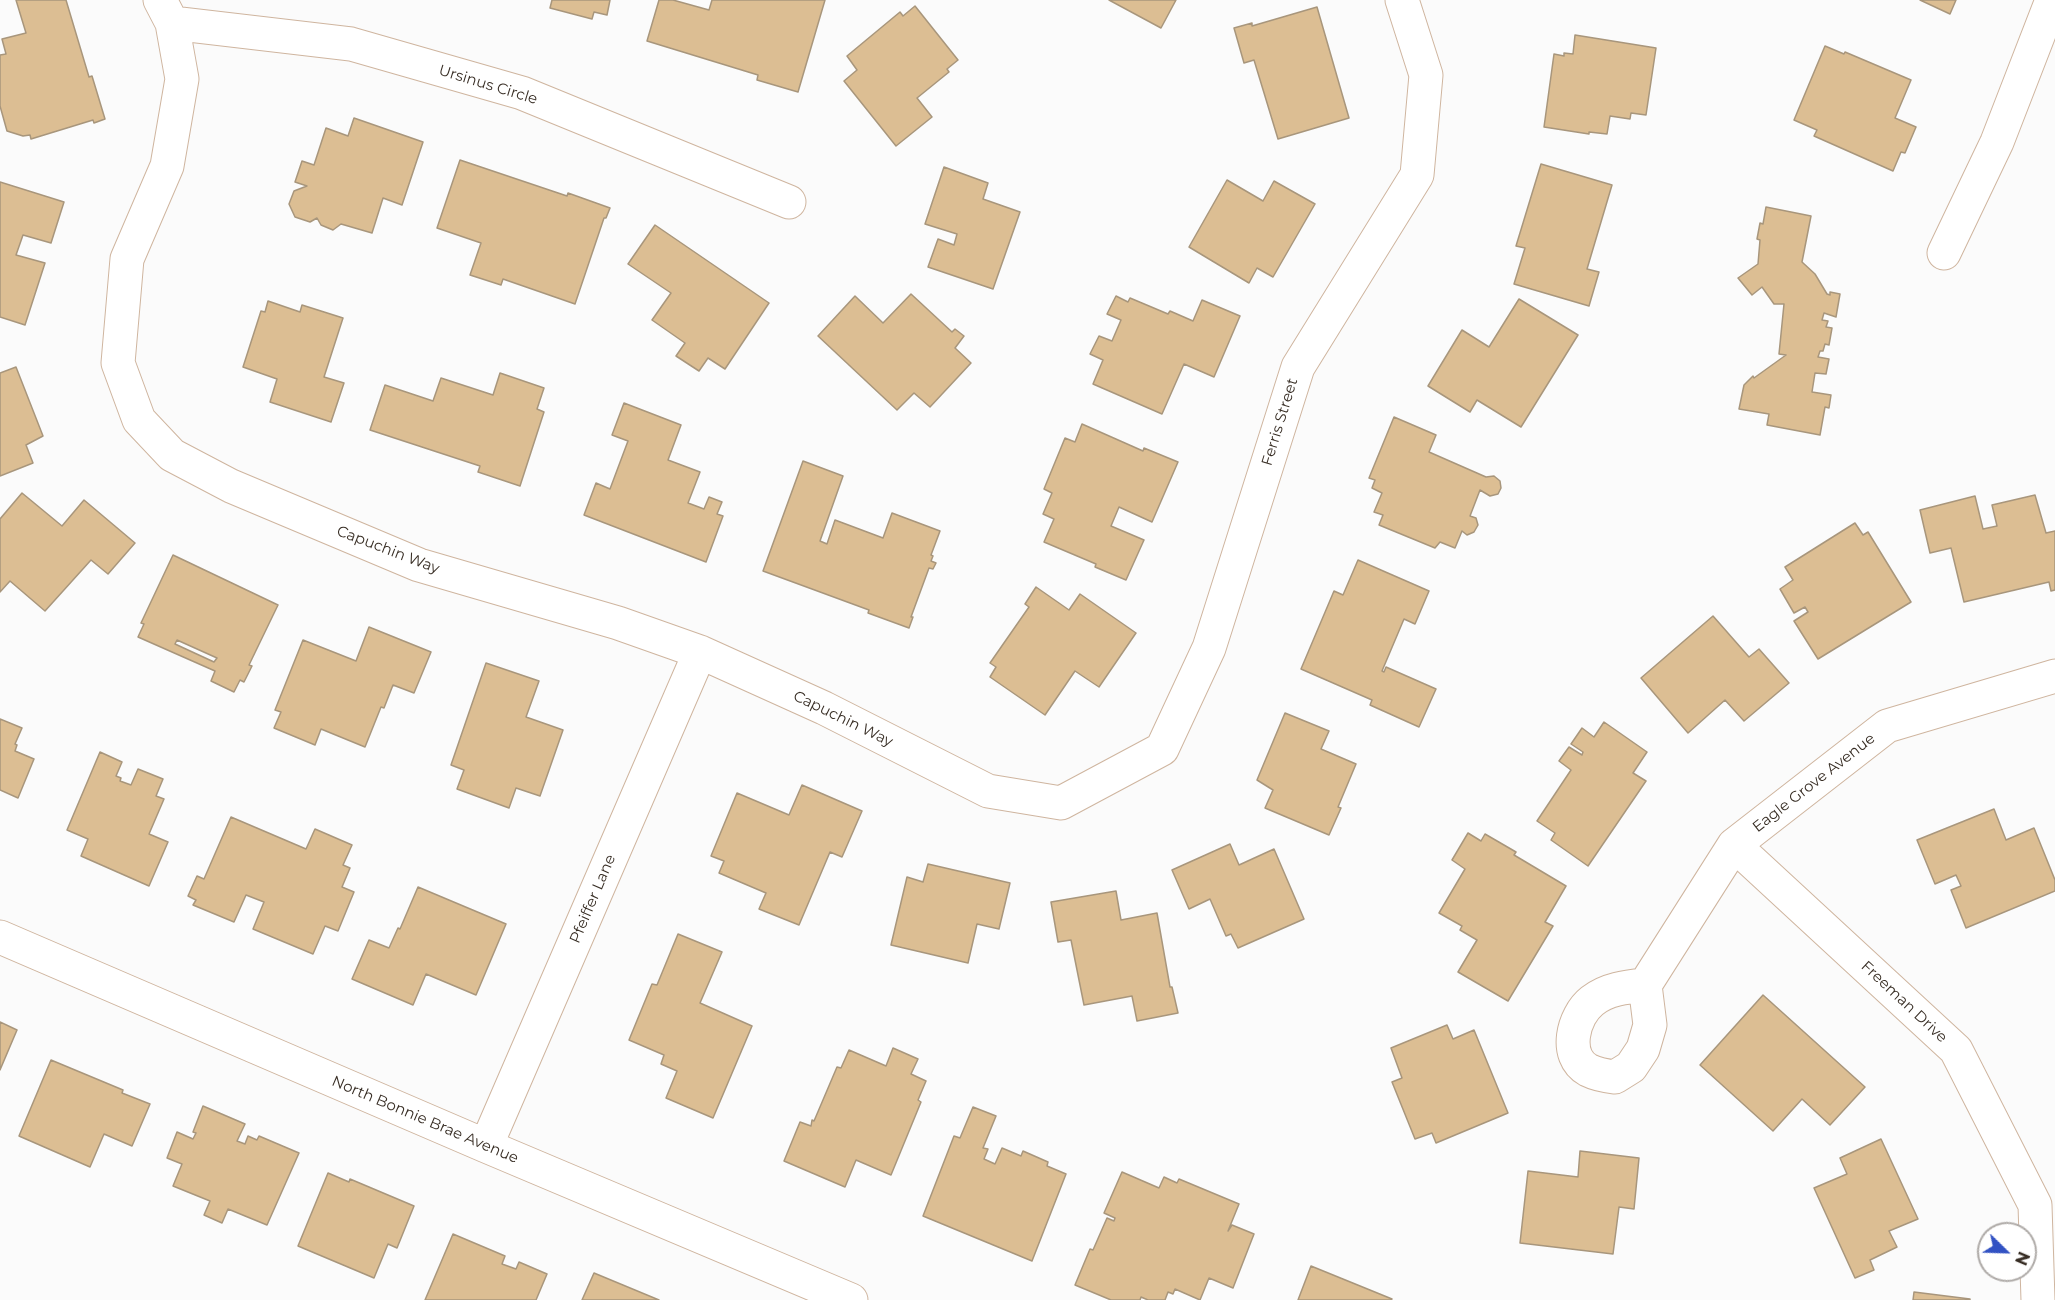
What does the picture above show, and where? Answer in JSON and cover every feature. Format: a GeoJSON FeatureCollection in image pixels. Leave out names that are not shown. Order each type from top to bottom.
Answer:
{"type":"FeatureCollection","features":[{"type":"Feature","properties":{"kind":"street","name":"Ferris Street"},"geometry":{"type":"LineString","coordinates":[[1061,802],[1162,749],[1209,648],[1298,367],[1417,175],[1426,75],[1402,0]]}},
{"type":"Feature","properties":{"kind":"street"},"geometry":{"type":"LineString","coordinates":[[1944,253],[1997,142],[2052,0]]}},
{"type":"Feature","properties":{"kind":"street","name":"Capuchin Way"},"geometry":{"type":"LineString","coordinates":[[166,12],[182,79],[167,166],[127,259],[118,363],[139,420],[172,455],[231,486],[419,565],[618,623],[700,652],[824,708],[988,791],[1061,802]]}},
{"type":"Feature","properties":{"kind":"street","name":"Ursinus Circle"},"geometry":{"type":"LineString","coordinates":[[166,12],[351,44],[522,93],[789,202]]}},
{"type":"Feature","properties":{"kind":"street","name":"Pfeiffer Lane"},"geometry":{"type":"LineString","coordinates":[[486,1146],[700,652]]}},
{"type":"Feature","properties":{"kind":"street","name":"Eagle Grove Avenue"},"geometry":{"type":"LineString","coordinates":[[1645,985],[1734,845],[1887,726],[2055,676]]}},
{"type":"Feature","properties":{"kind":"street","name":"Freeman Drive"},"geometry":{"type":"LineString","coordinates":[[1734,845],[1956,1050],[2035,1205],[2038,1300]]}},
{"type":"Feature","properties":{"kind":"street","name":"North Bonnie Brae Avenue"},"geometry":{"type":"LineString","coordinates":[[0,937],[851,1300]]}},
{"type":"Feature","properties":{"kind":"building"},"geometry":{"type":"Polygon","coordinates":[[[16,0],[66,0],[89,77],[92,76],[105,119],[94,123],[93,120],[31,139],[30,135],[23,136],[7,131],[0,106],[0,55],[6,54],[2,39],[26,33],[16,0]]]}},
{"type":"Feature","properties":{"kind":"building"},"geometry":{"type":"Polygon","coordinates":[[[552,0],[610,0],[607,15],[594,12],[592,19],[550,8],[552,0]]]}},
{"type":"Feature","properties":{"kind":"building"},"geometry":{"type":"Polygon","coordinates":[[[659,0],[673,0],[709,10],[712,0],[825,0],[798,92],[757,80],[758,75],[647,41],[659,0]]]}},
{"type":"Feature","properties":{"kind":"building"},"geometry":{"type":"Polygon","coordinates":[[[1109,0],[1176,0],[1161,28],[1109,0]]]}},
{"type":"Feature","properties":{"kind":"building"},"geometry":{"type":"Polygon","coordinates":[[[1920,0],[1956,0],[1950,14],[1920,0]]]}},
{"type":"Feature","properties":{"kind":"building"},"geometry":{"type":"Polygon","coordinates":[[[915,6],[958,60],[947,69],[949,72],[917,98],[932,117],[896,146],[844,81],[857,70],[847,56],[900,12],[903,16],[915,6]]]}},
{"type":"Feature","properties":{"kind":"building"},"geometry":{"type":"Polygon","coordinates":[[[1317,7],[1349,118],[1278,139],[1254,60],[1244,63],[1234,28],[1252,23],[1252,26],[1317,7]]]}},
{"type":"Feature","properties":{"kind":"building"},"geometry":{"type":"Polygon","coordinates":[[[1575,35],[1656,48],[1646,115],[1631,113],[1630,119],[1610,116],[1607,134],[1589,132],[1589,134],[1544,127],[1554,54],[1564,56],[1564,53],[1573,54],[1575,35]]]}},
{"type":"Feature","properties":{"kind":"building"},"geometry":{"type":"Polygon","coordinates":[[[1825,46],[1911,80],[1895,118],[1916,127],[1905,153],[1901,152],[1893,171],[1814,136],[1817,130],[1794,120],[1825,46]]]}},
{"type":"Feature","properties":{"kind":"building"},"geometry":{"type":"Polygon","coordinates":[[[354,118],[423,142],[402,205],[383,198],[372,233],[341,224],[333,230],[321,225],[317,218],[310,222],[295,217],[289,204],[294,191],[307,186],[295,182],[302,161],[314,165],[326,128],[348,136],[354,118]]]}},
{"type":"Feature","properties":{"kind":"building"},"geometry":{"type":"Polygon","coordinates":[[[460,160],[610,208],[604,218],[575,304],[503,279],[501,285],[470,275],[481,243],[437,228],[460,160]]]}},
{"type":"Feature","properties":{"kind":"building"},"geometry":{"type":"Polygon","coordinates":[[[1541,164],[1612,185],[1587,269],[1599,272],[1589,306],[1514,284],[1525,248],[1516,246],[1541,164]]]}},
{"type":"Feature","properties":{"kind":"building"},"geometry":{"type":"Polygon","coordinates":[[[944,167],[988,183],[983,199],[1020,212],[993,289],[928,267],[938,239],[954,245],[957,234],[925,224],[944,167]]]}},
{"type":"Feature","properties":{"kind":"building"},"geometry":{"type":"Polygon","coordinates":[[[1227,180],[1263,201],[1274,181],[1315,204],[1273,277],[1257,268],[1249,283],[1189,247],[1227,180]]]}},
{"type":"Feature","properties":{"kind":"building"},"geometry":{"type":"Polygon","coordinates":[[[0,182],[64,202],[51,243],[23,235],[16,255],[45,263],[25,325],[0,317],[0,182]]]}},
{"type":"Feature","properties":{"kind":"building"},"geometry":{"type":"Polygon","coordinates":[[[1766,207],[1811,216],[1802,262],[1815,274],[1827,294],[1830,295],[1830,292],[1840,294],[1836,317],[1824,313],[1822,320],[1828,321],[1826,327],[1832,328],[1829,345],[1825,344],[1818,357],[1829,359],[1826,374],[1815,373],[1812,392],[1831,395],[1829,408],[1825,407],[1820,435],[1767,425],[1769,414],[1739,409],[1744,385],[1753,376],[1754,378],[1786,355],[1779,354],[1784,304],[1774,304],[1762,287],[1752,295],[1738,278],[1758,264],[1760,240],[1757,239],[1766,207]]]}},
{"type":"Feature","properties":{"kind":"building"},"geometry":{"type":"Polygon","coordinates":[[[655,225],[769,303],[725,369],[708,358],[699,371],[676,356],[685,343],[652,320],[671,293],[628,264],[655,225]]]}},
{"type":"Feature","properties":{"kind":"building"},"geometry":{"type":"Polygon","coordinates":[[[911,294],[952,332],[955,329],[964,336],[955,348],[971,363],[930,407],[914,393],[897,410],[818,336],[855,296],[883,323],[911,294]]]}},
{"type":"Feature","properties":{"kind":"building"},"geometry":{"type":"Polygon","coordinates":[[[1116,296],[1128,302],[1130,298],[1168,314],[1170,311],[1193,321],[1202,300],[1240,316],[1214,377],[1184,364],[1162,414],[1093,384],[1103,360],[1090,354],[1099,336],[1112,341],[1121,320],[1107,314],[1116,296]]]}},
{"type":"Feature","properties":{"kind":"building"},"geometry":{"type":"Polygon","coordinates":[[[1519,299],[1578,335],[1521,427],[1477,400],[1470,412],[1428,386],[1462,330],[1489,347],[1519,299]]]}},
{"type":"Feature","properties":{"kind":"building"},"geometry":{"type":"Polygon","coordinates":[[[268,301],[300,312],[302,305],[343,318],[324,377],[344,383],[331,422],[270,402],[277,379],[243,367],[261,311],[265,312],[268,301]]]}},
{"type":"Feature","properties":{"kind":"building"},"geometry":{"type":"Polygon","coordinates":[[[16,367],[43,436],[26,445],[33,463],[0,476],[0,373],[16,367]]]}},
{"type":"Feature","properties":{"kind":"building"},"geometry":{"type":"Polygon","coordinates":[[[500,373],[544,388],[537,409],[544,412],[520,486],[478,472],[480,466],[370,430],[385,385],[433,401],[441,378],[493,395],[500,373]]]}},
{"type":"Feature","properties":{"kind":"building"},"geometry":{"type":"Polygon","coordinates":[[[624,403],[681,425],[668,460],[700,472],[688,503],[704,509],[709,497],[722,502],[717,514],[723,516],[706,562],[584,515],[596,483],[610,489],[628,441],[612,435],[624,403]]]}},
{"type":"Feature","properties":{"kind":"building"},"geometry":{"type":"Polygon","coordinates":[[[1394,417],[1436,435],[1429,452],[1486,477],[1494,476],[1500,481],[1501,488],[1498,494],[1490,496],[1480,490],[1470,516],[1476,518],[1478,525],[1474,532],[1467,535],[1462,531],[1455,548],[1440,542],[1435,548],[1379,525],[1383,515],[1374,512],[1382,493],[1372,488],[1375,480],[1369,478],[1394,417]]]}},
{"type":"Feature","properties":{"kind":"building"},"geometry":{"type":"Polygon","coordinates":[[[1082,424],[1143,451],[1144,448],[1178,462],[1152,522],[1119,507],[1111,526],[1144,540],[1126,580],[1095,567],[1096,564],[1044,542],[1054,519],[1043,514],[1052,493],[1044,489],[1065,438],[1075,442],[1082,424]]]}},
{"type":"Feature","properties":{"kind":"building"},"geometry":{"type":"Polygon","coordinates":[[[803,461],[843,476],[820,541],[827,544],[835,520],[883,538],[892,513],[940,531],[931,555],[933,556],[931,561],[936,563],[933,569],[929,568],[909,628],[868,613],[869,610],[763,571],[803,461]]]}},
{"type":"Feature","properties":{"kind":"building"},"geometry":{"type":"Polygon","coordinates":[[[22,493],[62,526],[84,500],[135,543],[108,574],[91,560],[45,611],[10,581],[0,592],[0,519],[22,493]]]}},
{"type":"Feature","properties":{"kind":"building"},"geometry":{"type":"Polygon","coordinates":[[[2035,495],[2046,533],[2055,531],[2055,590],[2051,591],[2049,582],[1964,602],[1951,548],[1930,553],[1920,510],[1975,496],[1983,529],[1997,526],[1992,505],[2035,495]]]}},
{"type":"Feature","properties":{"kind":"building"},"geometry":{"type":"Polygon","coordinates":[[[1855,523],[1863,535],[1868,532],[1911,602],[1818,659],[1794,621],[1808,612],[1805,607],[1794,613],[1780,589],[1793,580],[1785,567],[1855,523]]]}},
{"type":"Feature","properties":{"kind":"building"},"geometry":{"type":"Polygon","coordinates":[[[173,555],[278,605],[249,665],[252,666],[244,682],[240,680],[234,692],[211,681],[215,671],[138,637],[144,624],[141,623],[173,555]],[[177,640],[175,644],[214,662],[217,658],[177,640]]]}},
{"type":"Feature","properties":{"kind":"building"},"geometry":{"type":"Polygon","coordinates":[[[1358,560],[1429,591],[1415,624],[1404,619],[1382,671],[1384,672],[1386,667],[1436,689],[1419,727],[1370,705],[1372,700],[1301,669],[1334,591],[1343,595],[1358,560]]]}},
{"type":"Feature","properties":{"kind":"building"},"geometry":{"type":"Polygon","coordinates":[[[1036,587],[1069,610],[1080,594],[1136,633],[1099,687],[1075,671],[1045,715],[990,677],[996,667],[990,663],[1029,607],[1025,604],[1036,587]]]}},
{"type":"Feature","properties":{"kind":"building"},"geometry":{"type":"Polygon","coordinates":[[[1713,616],[1749,657],[1759,649],[1789,683],[1744,721],[1725,700],[1688,733],[1641,678],[1713,616]]]}},
{"type":"Feature","properties":{"kind":"building"},"geometry":{"type":"Polygon","coordinates":[[[369,627],[431,652],[414,693],[393,685],[384,708],[381,707],[365,747],[321,729],[315,745],[274,728],[281,712],[275,710],[303,640],[356,661],[369,627]]]}},
{"type":"Feature","properties":{"kind":"building"},"geometry":{"type":"Polygon","coordinates":[[[486,663],[539,681],[526,717],[563,730],[540,796],[516,788],[509,808],[457,789],[464,770],[451,765],[486,663]]]}},
{"type":"Feature","properties":{"kind":"building"},"geometry":{"type":"Polygon","coordinates":[[[1285,713],[1329,731],[1321,749],[1356,764],[1329,835],[1265,808],[1273,790],[1257,780],[1285,713]]]}},
{"type":"Feature","properties":{"kind":"building"},"geometry":{"type":"Polygon","coordinates":[[[0,719],[22,728],[15,744],[17,745],[15,751],[34,759],[18,798],[0,790],[0,719]]]}},
{"type":"Feature","properties":{"kind":"building"},"geometry":{"type":"Polygon","coordinates":[[[1604,722],[1647,752],[1633,773],[1646,781],[1588,866],[1551,840],[1555,833],[1537,821],[1571,770],[1559,761],[1569,747],[1582,755],[1583,752],[1571,744],[1582,728],[1594,737],[1604,722]]]}},
{"type":"Feature","properties":{"kind":"building"},"geometry":{"type":"Polygon","coordinates":[[[100,752],[122,762],[116,776],[121,778],[120,781],[131,785],[138,769],[163,779],[156,796],[164,799],[149,834],[168,842],[149,886],[81,856],[88,839],[67,830],[100,752]]]}},
{"type":"Feature","properties":{"kind":"building"},"geometry":{"type":"Polygon","coordinates":[[[802,785],[862,811],[842,857],[830,852],[799,925],[759,909],[766,893],[719,873],[724,861],[711,856],[737,793],[789,815],[802,785]]]}},
{"type":"Feature","properties":{"kind":"building"},"geometry":{"type":"Polygon","coordinates":[[[1994,809],[2006,840],[2034,828],[2055,880],[2055,891],[1966,928],[1951,890],[1961,886],[1956,875],[1935,884],[1917,840],[1994,809]]]}},
{"type":"Feature","properties":{"kind":"building"},"geometry":{"type":"Polygon","coordinates":[[[231,817],[306,849],[315,829],[352,845],[343,865],[350,868],[342,887],[354,892],[338,931],[325,926],[313,954],[253,929],[264,902],[246,895],[234,922],[193,905],[196,900],[188,896],[197,876],[204,879],[231,817]]]}},
{"type":"Feature","properties":{"kind":"building"},"geometry":{"type":"Polygon","coordinates":[[[1468,833],[1481,841],[1485,834],[1516,852],[1514,855],[1566,886],[1545,922],[1553,926],[1508,1001],[1458,972],[1477,940],[1460,930],[1462,926],[1439,913],[1465,869],[1452,860],[1468,833]]]}},
{"type":"Feature","properties":{"kind":"building"},"geometry":{"type":"Polygon","coordinates":[[[1230,844],[1239,865],[1274,849],[1304,919],[1238,948],[1231,934],[1226,936],[1210,899],[1189,909],[1172,870],[1230,844]]]}},
{"type":"Feature","properties":{"kind":"building"},"geometry":{"type":"Polygon","coordinates":[[[928,864],[1010,883],[999,929],[977,924],[968,963],[891,945],[907,877],[923,882],[928,864]]]}},
{"type":"Feature","properties":{"kind":"building"},"geometry":{"type":"Polygon","coordinates":[[[418,887],[506,924],[476,995],[426,974],[413,1005],[352,979],[369,940],[389,948],[418,887]]]}},
{"type":"Feature","properties":{"kind":"building"},"geometry":{"type":"Polygon","coordinates":[[[1116,891],[1121,920],[1157,913],[1170,987],[1172,987],[1178,1013],[1137,1021],[1132,996],[1084,1005],[1071,940],[1058,942],[1051,902],[1116,891]]]}},
{"type":"Feature","properties":{"kind":"building"},"geometry":{"type":"Polygon","coordinates":[[[678,934],[722,952],[700,1003],[752,1026],[713,1118],[666,1098],[677,1071],[661,1064],[664,1055],[629,1040],[652,984],[657,985],[678,934]]]}},
{"type":"Feature","properties":{"kind":"building"},"geometry":{"type":"Polygon","coordinates":[[[1763,995],[1865,1087],[1830,1125],[1802,1099],[1773,1131],[1700,1065],[1763,995]]]}},
{"type":"Feature","properties":{"kind":"building"},"geometry":{"type":"Polygon","coordinates":[[[0,1022],[17,1030],[0,1070],[0,1022]]]}},
{"type":"Feature","properties":{"kind":"building"},"geometry":{"type":"Polygon","coordinates":[[[1447,1025],[1453,1039],[1474,1030],[1508,1113],[1436,1143],[1432,1133],[1415,1139],[1392,1082],[1402,1078],[1391,1048],[1447,1025]]]}},
{"type":"Feature","properties":{"kind":"building"},"geometry":{"type":"Polygon","coordinates":[[[893,1048],[918,1059],[911,1074],[926,1081],[918,1100],[921,1102],[891,1175],[856,1160],[845,1187],[784,1161],[800,1122],[811,1126],[837,1067],[841,1068],[849,1050],[886,1066],[893,1048]]]}},
{"type":"Feature","properties":{"kind":"building"},"geometry":{"type":"Polygon","coordinates":[[[51,1060],[123,1090],[122,1093],[150,1104],[132,1146],[104,1134],[90,1167],[19,1136],[51,1060]]]}},
{"type":"Feature","properties":{"kind":"building"},"geometry":{"type":"Polygon","coordinates":[[[203,1106],[245,1124],[237,1141],[245,1144],[248,1136],[257,1140],[259,1136],[299,1153],[267,1225],[228,1209],[222,1223],[204,1215],[210,1201],[173,1186],[182,1164],[167,1158],[177,1132],[193,1139],[196,1133],[193,1132],[203,1106]]]}},
{"type":"Feature","properties":{"kind":"building"},"geometry":{"type":"Polygon","coordinates":[[[973,1107],[996,1116],[983,1148],[988,1149],[984,1159],[995,1164],[1002,1148],[1021,1156],[1023,1151],[1048,1162],[1047,1166],[1066,1174],[1032,1261],[923,1216],[954,1136],[960,1138],[973,1107]]]}},
{"type":"Feature","properties":{"kind":"building"},"geometry":{"type":"Polygon","coordinates":[[[1881,1139],[1918,1219],[1889,1231],[1897,1247],[1870,1260],[1874,1270],[1855,1278],[1814,1188],[1847,1174],[1840,1158],[1881,1139]]]}},
{"type":"Feature","properties":{"kind":"building"},"geometry":{"type":"Polygon","coordinates":[[[1580,1151],[1639,1158],[1634,1209],[1619,1207],[1613,1254],[1520,1243],[1528,1171],[1578,1177],[1580,1151]]]}},
{"type":"Feature","properties":{"kind":"building"},"geometry":{"type":"Polygon","coordinates":[[[1122,1172],[1159,1188],[1164,1177],[1177,1183],[1179,1179],[1239,1204],[1228,1231],[1232,1225],[1254,1234],[1233,1288],[1209,1278],[1200,1300],[1175,1289],[1173,1294],[1168,1292],[1165,1300],[1148,1300],[1141,1297],[1140,1300],[1111,1300],[1075,1285],[1090,1249],[1093,1250],[1107,1218],[1114,1221],[1115,1218],[1104,1213],[1122,1172]]]}},
{"type":"Feature","properties":{"kind":"building"},"geometry":{"type":"Polygon","coordinates":[[[328,1173],[349,1182],[350,1179],[414,1206],[397,1248],[388,1244],[374,1278],[298,1246],[328,1173]]]}},
{"type":"Feature","properties":{"kind":"building"},"geometry":{"type":"Polygon","coordinates":[[[453,1234],[505,1256],[502,1264],[516,1269],[519,1262],[547,1274],[536,1300],[425,1300],[453,1234]]]}},
{"type":"Feature","properties":{"kind":"building"},"geometry":{"type":"Polygon","coordinates":[[[1311,1266],[1392,1299],[1298,1300],[1311,1266]]]}},
{"type":"Feature","properties":{"kind":"building"},"geometry":{"type":"Polygon","coordinates":[[[594,1273],[659,1300],[582,1300],[594,1273]]]}},
{"type":"Feature","properties":{"kind":"building"},"geometry":{"type":"Polygon","coordinates":[[[1914,1292],[1970,1299],[1970,1300],[1913,1300],[1914,1292]]]}}]}
